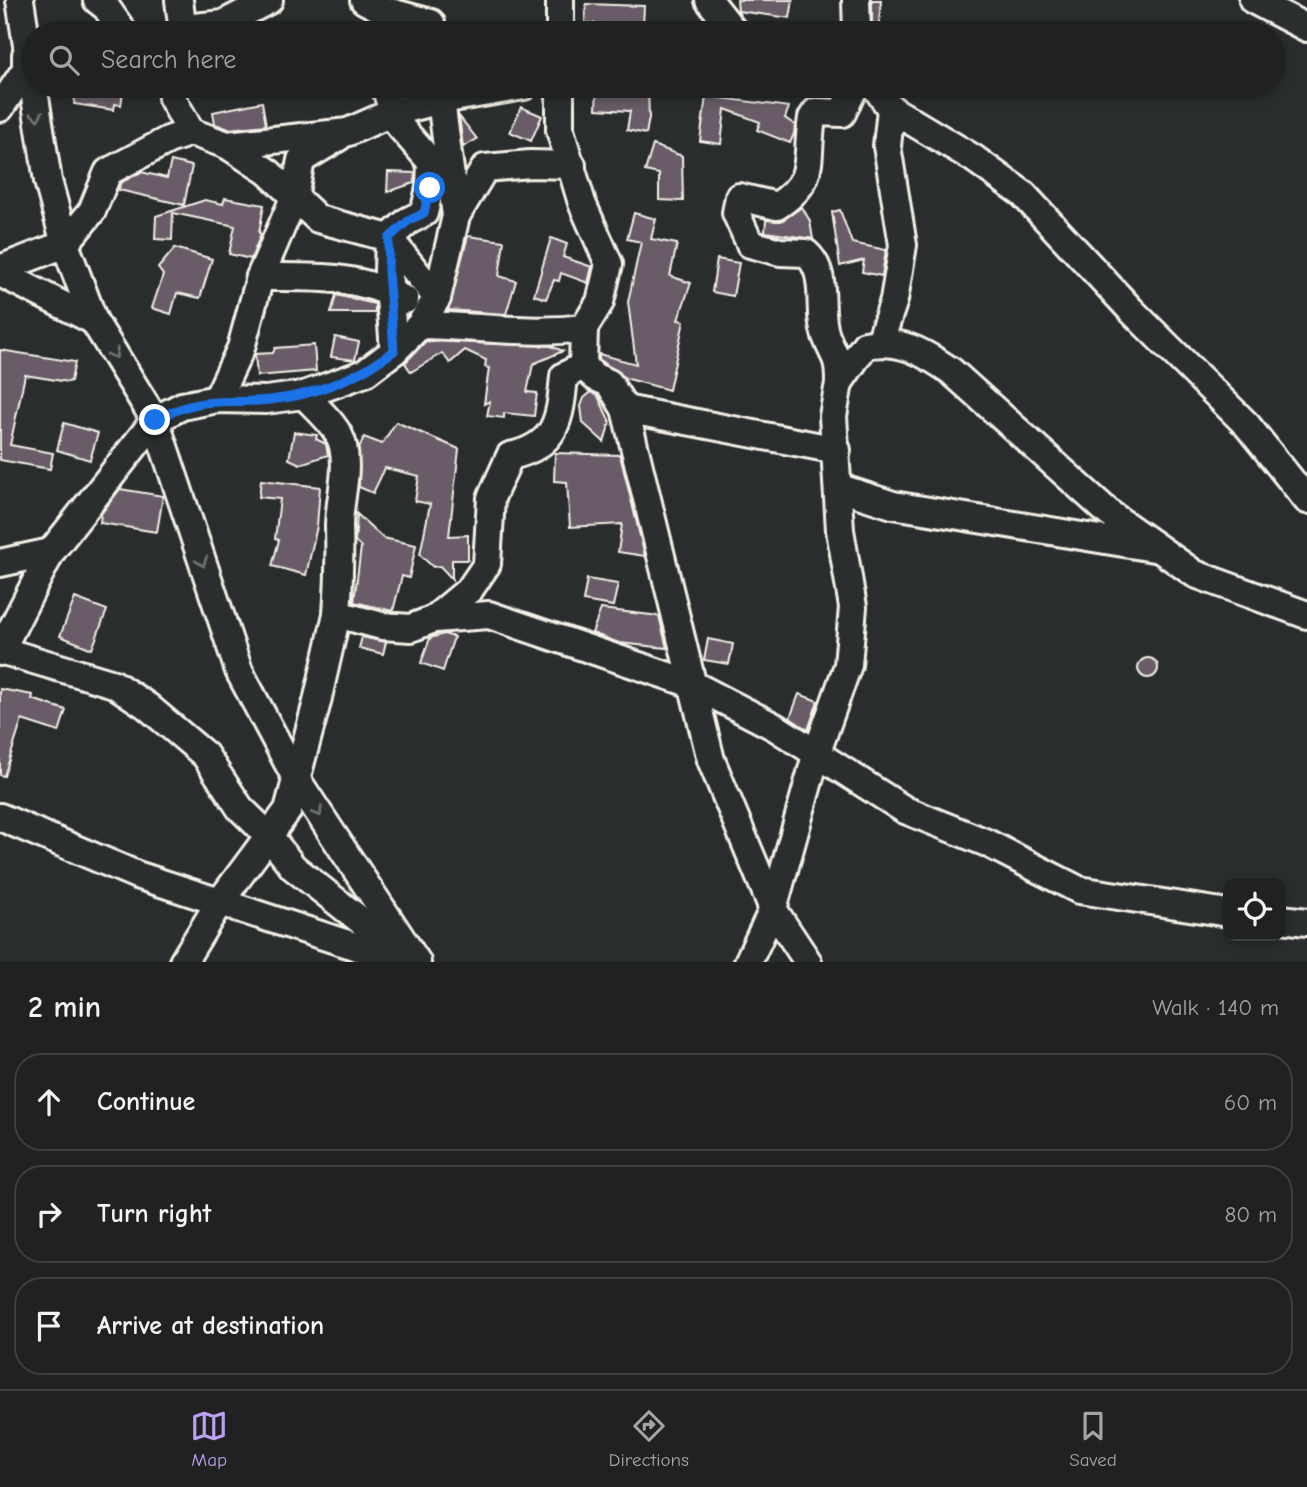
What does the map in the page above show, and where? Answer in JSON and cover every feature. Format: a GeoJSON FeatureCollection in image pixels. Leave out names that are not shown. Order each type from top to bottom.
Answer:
{"type":"FeatureCollection","features":[{"type":"Feature","properties":{"kind":"street"},"geometry":{"type":"LineString","coordinates":[[97,0],[116,21]]}},
{"type":"Feature","properties":{"kind":"street"},"geometry":{"type":"LineString","coordinates":[[178,0],[182,21]]}},
{"type":"Feature","properties":{"kind":"street"},"geometry":{"type":"LineString","coordinates":[[229,21],[269,0]]}},
{"type":"Feature","properties":{"kind":"street"},"geometry":{"type":"LineString","coordinates":[[411,0],[430,21]]}},
{"type":"Feature","properties":{"kind":"street"},"geometry":{"type":"LineString","coordinates":[[560,0],[560,21]]}},
{"type":"Feature","properties":{"kind":"street"},"geometry":{"type":"LineString","coordinates":[[709,0],[726,21]]}},
{"type":"Feature","properties":{"kind":"street"},"geometry":{"type":"LineString","coordinates":[[856,0],[857,21]]}},
{"type":"Feature","properties":{"kind":"street"},"geometry":{"type":"LineString","coordinates":[[1253,0],[1307,28]]}},
{"type":"Feature","properties":{"kind":"street"},"geometry":{"type":"LineString","coordinates":[[13,9],[21,34]]}},
{"type":"Feature","properties":{"kind":"street"},"geometry":{"type":"LineString","coordinates":[[377,11],[412,21]]}},
{"type":"Feature","properties":{"kind":"street"},"geometry":{"type":"LineString","coordinates":[[0,108],[21,76]]}},
{"type":"Feature","properties":{"kind":"street"},"geometry":{"type":"LineString","coordinates":[[34,98],[48,181],[65,244],[94,321],[155,420],[239,671],[297,780],[415,962]]}},
{"type":"Feature","properties":{"kind":"street"},"geometry":{"type":"LineString","coordinates":[[172,98],[191,132]]}},
{"type":"Feature","properties":{"kind":"street"},"geometry":{"type":"LineString","coordinates":[[388,98],[391,113],[431,162],[430,188],[424,213],[408,221],[389,238]]}},
{"type":"Feature","properties":{"kind":"street"},"geometry":{"type":"LineString","coordinates":[[217,400],[241,348],[260,277],[294,198],[301,160],[348,132],[391,113],[449,98]]}},
{"type":"Feature","properties":{"kind":"street"},"geometry":{"type":"LineString","coordinates":[[560,98],[560,131],[582,204],[609,264],[600,302],[584,328],[583,366]]}},
{"type":"Feature","properties":{"kind":"street"},"geometry":{"type":"LineString","coordinates":[[748,962],[773,909],[817,752],[848,666],[853,607],[840,530],[840,488],[833,416],[839,383],[839,361],[826,336],[815,261],[806,253],[779,252],[750,244],[736,213],[739,197],[777,206],[799,191],[807,176],[812,118],[816,113],[842,113],[849,98]]}},
{"type":"Feature","properties":{"kind":"street"},"geometry":{"type":"LineString","coordinates":[[883,98],[891,109],[973,158],[1024,194],[1132,310],[1247,425],[1307,500]]}},
{"type":"Feature","properties":{"kind":"street"},"geometry":{"type":"LineString","coordinates":[[441,100],[456,216]]}},
{"type":"Feature","properties":{"kind":"street"},"geometry":{"type":"LineString","coordinates":[[880,342],[894,300],[903,245],[887,146],[891,109]]}},
{"type":"Feature","properties":{"kind":"street"},"geometry":{"type":"LineString","coordinates":[[0,271],[65,244],[92,211],[108,172],[168,140],[191,132],[227,145],[268,172],[318,219],[389,238],[428,312]]}},
{"type":"Feature","properties":{"kind":"street"},"geometry":{"type":"LineString","coordinates":[[227,145],[348,132]]}},
{"type":"Feature","properties":{"kind":"street"},"geometry":{"type":"LineString","coordinates":[[415,962],[293,867],[270,837],[240,808],[205,755],[147,706],[114,684],[0,651],[51,552],[155,420],[182,406],[217,400],[266,400],[304,395],[365,373],[394,351],[428,312],[456,216],[485,168],[530,164],[572,166]]}},
{"type":"Feature","properties":{"kind":"street"},"geometry":{"type":"LineString","coordinates":[[389,238],[394,351]]}},
{"type":"Feature","properties":{"kind":"street"},"geometry":{"type":"LineString","coordinates":[[0,271],[94,321]]}},
{"type":"Feature","properties":{"kind":"street"},"geometry":{"type":"LineString","coordinates":[[260,277],[343,278],[391,292],[428,312],[499,327],[545,333],[584,328]]}},
{"type":"Feature","properties":{"kind":"street"},"geometry":{"type":"LineString","coordinates":[[839,383],[865,345],[880,342],[922,351],[951,371],[1110,514],[1195,574],[1307,615]]}},
{"type":"Feature","properties":{"kind":"street"},"geometry":{"type":"LineString","coordinates":[[583,366],[609,383],[625,409],[711,760],[773,909],[807,962]]}},
{"type":"Feature","properties":{"kind":"street"},"geometry":{"type":"LineString","coordinates":[[434,619],[470,589],[488,564],[491,498],[500,474],[510,456],[534,451],[547,438],[561,410],[564,376],[583,366]]}},
{"type":"Feature","properties":{"kind":"street"},"geometry":{"type":"LineString","coordinates":[[183,962],[219,903],[288,810],[337,614],[342,546],[339,527],[345,472],[343,444],[329,422],[304,395]]}},
{"type":"Feature","properties":{"kind":"street"},"geometry":{"type":"LineString","coordinates":[[625,409],[837,450]]}},
{"type":"Feature","properties":{"kind":"street"},"geometry":{"type":"LineString","coordinates":[[840,488],[905,507],[1159,548]]}},
{"type":"Feature","properties":{"kind":"street"},"geometry":{"type":"LineString","coordinates":[[0,563],[51,552]]}},
{"type":"Feature","properties":{"kind":"street"},"geometry":{"type":"LineString","coordinates":[[337,614],[382,626],[411,628],[434,619],[489,615],[692,684],[817,752],[905,810],[940,827],[987,843],[1079,890],[1223,912]]}},
{"type":"Feature","properties":{"kind":"street"},"geometry":{"type":"LineString","coordinates":[[0,817],[96,859],[219,903],[402,962]]}},
{"type":"Feature","properties":{"kind":"street"},"geometry":{"type":"LineString","coordinates":[[1286,920],[1307,922]]}},
{"type":"Feature","properties":{"kind":"building"},"geometry":{"type":"Polygon","coordinates":[[[737,0],[793,0],[790,18],[738,11],[737,0]]]}},
{"type":"Feature","properties":{"kind":"building"},"geometry":{"type":"Polygon","coordinates":[[[872,0],[881,0],[879,21],[872,21],[872,0]]]}},
{"type":"Feature","properties":{"kind":"building"},"geometry":{"type":"Polygon","coordinates":[[[586,4],[644,6],[643,21],[585,21],[586,4]]]}},
{"type":"Feature","properties":{"kind":"building"},"geometry":{"type":"Polygon","coordinates":[[[75,98],[122,98],[121,105],[115,104],[114,110],[74,104],[75,98]]]}},
{"type":"Feature","properties":{"kind":"building"},"geometry":{"type":"Polygon","coordinates":[[[596,98],[648,98],[646,134],[627,130],[630,111],[596,109],[596,98]]]}},
{"type":"Feature","properties":{"kind":"building"},"geometry":{"type":"Polygon","coordinates":[[[706,98],[789,107],[785,118],[795,125],[790,143],[757,130],[760,122],[725,109],[721,144],[700,141],[706,98]]]}},
{"type":"Feature","properties":{"kind":"building"},"geometry":{"type":"Polygon","coordinates":[[[262,102],[266,125],[229,129],[215,124],[213,112],[262,102]]]}},
{"type":"Feature","properties":{"kind":"building"},"geometry":{"type":"Polygon","coordinates":[[[521,107],[542,116],[531,141],[510,132],[521,107]]]}},
{"type":"Feature","properties":{"kind":"building"},"geometry":{"type":"Polygon","coordinates":[[[459,116],[477,139],[463,147],[459,116]]]}},
{"type":"Feature","properties":{"kind":"building"},"geometry":{"type":"Polygon","coordinates":[[[653,145],[682,156],[683,201],[659,200],[659,174],[645,171],[653,145]]]}},
{"type":"Feature","properties":{"kind":"building"},"geometry":{"type":"Polygon","coordinates":[[[171,161],[192,166],[184,205],[119,190],[120,183],[141,172],[167,178],[171,161]]]}},
{"type":"Feature","properties":{"kind":"building"},"geometry":{"type":"Polygon","coordinates":[[[388,172],[415,173],[414,183],[387,192],[388,172]]]}},
{"type":"Feature","properties":{"kind":"building"},"geometry":{"type":"Polygon","coordinates":[[[225,198],[264,205],[261,234],[251,259],[229,254],[235,226],[173,213],[172,240],[155,239],[156,216],[205,200],[223,204],[225,198]]]}},
{"type":"Feature","properties":{"kind":"building"},"geometry":{"type":"Polygon","coordinates":[[[802,207],[810,221],[813,239],[765,232],[766,220],[781,221],[802,207]]]}},
{"type":"Feature","properties":{"kind":"building"},"geometry":{"type":"Polygon","coordinates":[[[840,210],[852,243],[886,250],[882,276],[862,272],[864,260],[840,266],[832,212],[840,210]]]}},
{"type":"Feature","properties":{"kind":"building"},"geometry":{"type":"Polygon","coordinates":[[[634,213],[656,219],[651,239],[677,244],[670,276],[691,283],[678,320],[684,321],[669,390],[625,378],[599,359],[599,354],[636,364],[628,302],[641,242],[627,239],[634,213]]]}},
{"type":"Feature","properties":{"kind":"building"},"geometry":{"type":"Polygon","coordinates":[[[468,236],[504,241],[499,276],[516,281],[506,314],[448,310],[468,236]]]}},
{"type":"Feature","properties":{"kind":"building"},"geometry":{"type":"Polygon","coordinates":[[[551,238],[567,244],[563,257],[592,267],[588,283],[561,273],[559,281],[554,280],[546,299],[534,295],[551,238]]]}},
{"type":"Feature","properties":{"kind":"building"},"geometry":{"type":"Polygon","coordinates":[[[175,248],[212,259],[200,298],[177,293],[171,314],[152,308],[163,275],[158,268],[175,248]]]}},
{"type":"Feature","properties":{"kind":"building"},"geometry":{"type":"Polygon","coordinates":[[[717,259],[739,263],[733,296],[712,292],[717,259]]]}},
{"type":"Feature","properties":{"kind":"building"},"geometry":{"type":"Polygon","coordinates":[[[336,295],[375,304],[375,313],[331,313],[336,295]]]}},
{"type":"Feature","properties":{"kind":"building"},"geometry":{"type":"Polygon","coordinates":[[[335,337],[359,342],[355,360],[331,357],[335,337]]]}},
{"type":"Feature","properties":{"kind":"building"},"geometry":{"type":"Polygon","coordinates":[[[426,341],[551,346],[563,351],[533,364],[527,392],[537,393],[534,416],[504,413],[504,418],[487,416],[490,401],[484,404],[489,368],[485,367],[486,360],[465,350],[450,363],[442,353],[411,372],[405,363],[426,341]]]}},
{"type":"Feature","properties":{"kind":"building"},"geometry":{"type":"Polygon","coordinates":[[[314,345],[316,371],[257,376],[255,354],[273,353],[275,348],[314,345]]]}},
{"type":"Feature","properties":{"kind":"building"},"geometry":{"type":"Polygon","coordinates":[[[0,350],[75,362],[71,381],[68,382],[25,375],[10,445],[53,453],[50,469],[0,460],[0,350]]]}},
{"type":"Feature","properties":{"kind":"building"},"geometry":{"type":"Polygon","coordinates":[[[591,392],[598,396],[610,422],[604,442],[583,423],[581,406],[584,398],[591,392]]]}},
{"type":"Feature","properties":{"kind":"building"},"geometry":{"type":"Polygon","coordinates":[[[396,422],[459,449],[449,536],[468,535],[468,560],[452,560],[452,579],[440,566],[433,567],[420,555],[430,504],[415,501],[419,476],[385,468],[373,493],[359,487],[359,448],[364,437],[382,444],[396,422]]]}},
{"type":"Feature","properties":{"kind":"building"},"geometry":{"type":"Polygon","coordinates":[[[64,423],[98,433],[90,460],[57,450],[64,423]]]}},
{"type":"Feature","properties":{"kind":"building"},"geometry":{"type":"Polygon","coordinates":[[[294,432],[317,435],[316,439],[326,444],[328,455],[300,464],[289,459],[294,432]]]}},
{"type":"Feature","properties":{"kind":"building"},"geometry":{"type":"Polygon","coordinates":[[[555,453],[620,455],[645,556],[618,552],[622,524],[570,527],[567,482],[554,481],[555,453]]]}},
{"type":"Feature","properties":{"kind":"building"},"geometry":{"type":"Polygon","coordinates":[[[261,480],[320,487],[317,526],[306,575],[272,566],[279,540],[275,539],[280,499],[259,497],[261,480]]]}},
{"type":"Feature","properties":{"kind":"building"},"geometry":{"type":"Polygon","coordinates":[[[120,489],[163,496],[157,532],[100,523],[101,514],[120,489]]]}},
{"type":"Feature","properties":{"kind":"building"},"geometry":{"type":"Polygon","coordinates":[[[357,514],[383,538],[416,545],[409,578],[402,576],[393,611],[354,602],[361,547],[355,542],[357,514]]]}},
{"type":"Feature","properties":{"kind":"building"},"geometry":{"type":"Polygon","coordinates":[[[587,579],[618,584],[613,606],[583,601],[587,579]]]}},
{"type":"Feature","properties":{"kind":"building"},"geometry":{"type":"Polygon","coordinates":[[[75,598],[107,610],[92,649],[60,636],[75,598]]]}},
{"type":"Feature","properties":{"kind":"building"},"geometry":{"type":"Polygon","coordinates":[[[601,609],[659,616],[667,648],[619,643],[592,633],[601,609]]]}},
{"type":"Feature","properties":{"kind":"building"},"geometry":{"type":"Polygon","coordinates":[[[444,634],[454,637],[443,671],[421,663],[430,638],[444,634]]]}},
{"type":"Feature","properties":{"kind":"building"},"geometry":{"type":"Polygon","coordinates":[[[362,637],[386,642],[383,654],[359,648],[362,637]]]}},
{"type":"Feature","properties":{"kind":"building"},"geometry":{"type":"Polygon","coordinates":[[[708,639],[733,644],[729,664],[704,660],[708,639]]]}},
{"type":"Feature","properties":{"kind":"building"},"geometry":{"type":"Polygon","coordinates":[[[1148,658],[1155,661],[1158,668],[1155,675],[1148,678],[1141,675],[1138,668],[1141,661],[1148,658]]]}},
{"type":"Feature","properties":{"kind":"building"},"geometry":{"type":"Polygon","coordinates":[[[0,689],[33,695],[32,699],[66,710],[59,732],[22,720],[4,776],[0,775],[0,689]]]}},
{"type":"Feature","properties":{"kind":"building"},"geometry":{"type":"Polygon","coordinates":[[[799,694],[818,701],[808,730],[790,718],[799,694]]]}},
{"type":"Feature","properties":{"kind":"route"},"geometry":{"type":"LineString","coordinates":[[155,420],[182,406],[217,400],[266,400],[304,395],[365,373],[394,351],[388,271],[389,238],[408,221],[424,213],[430,188]]}}]}
